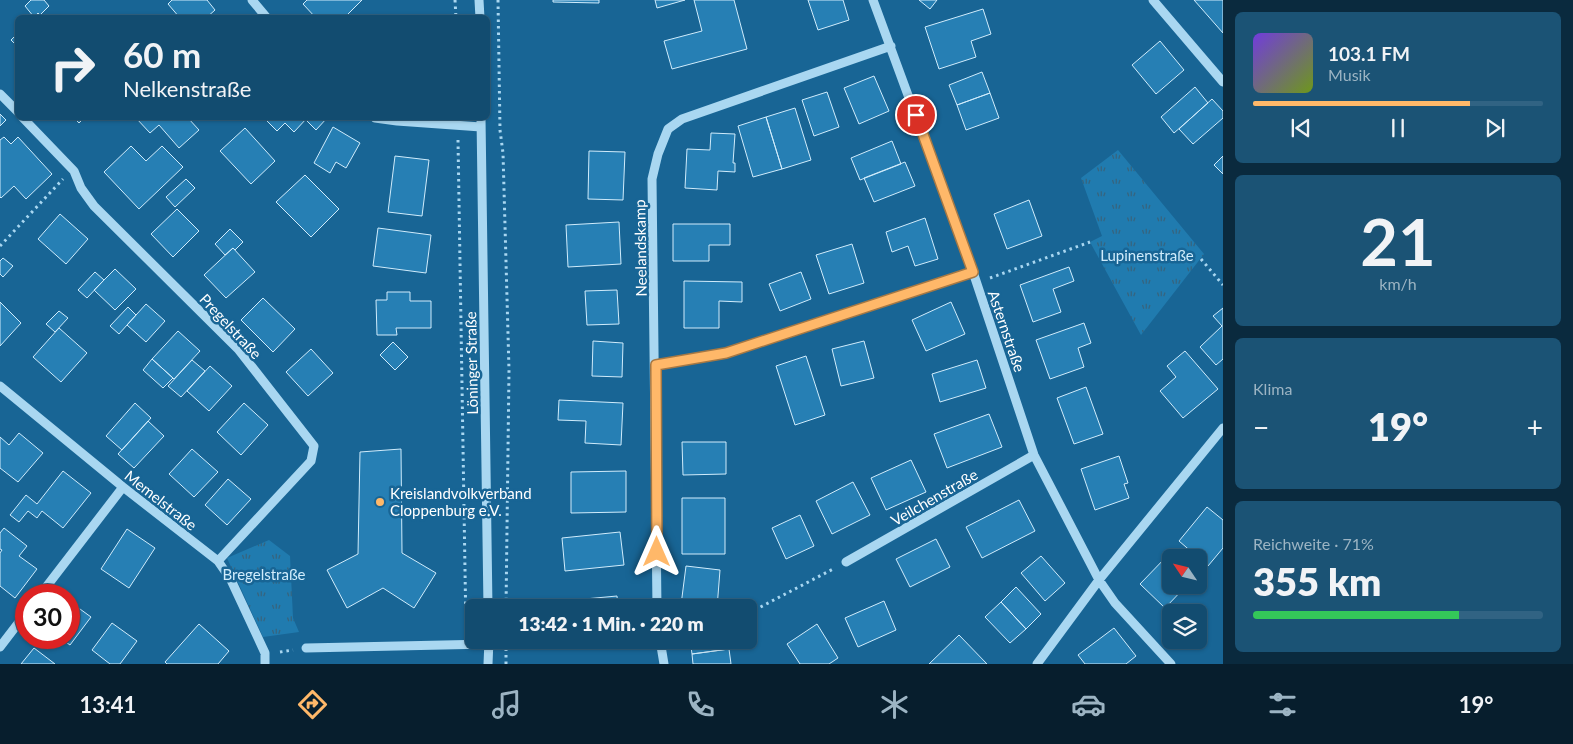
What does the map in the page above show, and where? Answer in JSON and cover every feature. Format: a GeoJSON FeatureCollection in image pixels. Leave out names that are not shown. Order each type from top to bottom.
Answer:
{"type":"FeatureCollection","features":[{"type":"Feature","properties":{"kind":"street"},"geometry":{"type":"LineString","coordinates":[[252,0],[264,15]]}},
{"type":"Feature","properties":{"kind":"street"},"geometry":{"type":"LineString","coordinates":[[479,0],[480,15]]}},
{"type":"Feature","properties":{"kind":"street","name":"Asternstraße"},"geometry":{"type":"LineString","coordinates":[[873,0],[973,272],[1034,455],[1099,580],[1115,603],[1171,664]]}},
{"type":"Feature","properties":{"kind":"street"},"geometry":{"type":"LineString","coordinates":[[1152,0],[1223,82]]}},
{"type":"Feature","properties":{"kind":"street","name":"Neelandskamp"},"geometry":{"type":"LineString","coordinates":[[657,599],[656,365],[652,179],[658,154],[668,129],[682,119],[891,46]]}},
{"type":"Feature","properties":{"kind":"street"},"geometry":{"type":"LineString","coordinates":[[0,94],[15,109]]}},
{"type":"Feature","properties":{"kind":"street","name":"Pregelstraße"},"geometry":{"type":"LineString","coordinates":[[25,120],[73,169],[81,188],[94,206],[238,350],[314,446],[311,461],[218,561]]}},
{"type":"Feature","properties":{"kind":"street"},"geometry":{"type":"LineString","coordinates":[[390,120],[481,127]]}},
{"type":"Feature","properties":{"kind":"street","name":"Löninger Straße"},"geometry":{"type":"LineString","coordinates":[[481,120],[488,599]]}},
{"type":"Feature","properties":{"kind":"street"},"geometry":{"type":"LineString","coordinates":[[656,365],[726,353],[973,272]]}},
{"type":"Feature","properties":{"kind":"street","name":"Memelstraße"},"geometry":{"type":"LineString","coordinates":[[0,386],[122,488],[218,561],[231,580],[266,653]]}},
{"type":"Feature","properties":{"kind":"street"},"geometry":{"type":"LineString","coordinates":[[1037,664],[1099,580],[1223,428]]}},
{"type":"Feature","properties":{"kind":"street","name":"Veilchenstraße"},"geometry":{"type":"LineString","coordinates":[[846,562],[1034,455]]}},
{"type":"Feature","properties":{"kind":"street"},"geometry":{"type":"LineString","coordinates":[[48,584],[122,488]]}},
{"type":"Feature","properties":{"kind":"street"},"geometry":{"type":"LineString","coordinates":[[0,647],[15,627]]}},
{"type":"Feature","properties":{"kind":"street"},"geometry":{"type":"LineString","coordinates":[[306,648],[465,644]]}},
{"type":"Feature","properties":{"kind":"street"},"geometry":{"type":"LineString","coordinates":[[488,664],[489,649]]}},
{"type":"Feature","properties":{"kind":"street"},"geometry":{"type":"LineString","coordinates":[[662,649],[664,664]]}},
{"type":"Feature","properties":{"kind":"street"},"geometry":{"type":"LineString","coordinates":[[265,664],[266,653]]}},
{"type":"Feature","properties":{"kind":"path"},"geometry":{"type":"LineString","coordinates":[[455,0],[456,15]]}},
{"type":"Feature","properties":{"kind":"path"},"geometry":{"type":"LineString","coordinates":[[498,0],[500,130],[503,153],[509,370],[506,599]]}},
{"type":"Feature","properties":{"kind":"path"},"geometry":{"type":"LineString","coordinates":[[458,125],[465,599]]}},
{"type":"Feature","properties":{"kind":"path"},"geometry":{"type":"LineString","coordinates":[[0,246],[73,169]]}},
{"type":"Feature","properties":{"kind":"path"},"geometry":{"type":"LineString","coordinates":[[976,283],[1090,242]]}},
{"type":"Feature","properties":{"kind":"path"},"geometry":{"type":"LineString","coordinates":[[1200,259],[1223,285]]}},
{"type":"Feature","properties":{"kind":"path"},"geometry":{"type":"LineString","coordinates":[[757,608],[846,562]]}},
{"type":"Feature","properties":{"kind":"path"},"geometry":{"type":"LineString","coordinates":[[266,653],[306,648]]}},
{"type":"Feature","properties":{"kind":"path"},"geometry":{"type":"LineString","coordinates":[[506,649],[506,664]]}},
{"type":"Feature","properties":{"kind":"green space","name":"Lupinenstraße"},"geometry":{"type":"Polygon","coordinates":[[[1118,150],[1204,254],[1141,335],[1090,242],[1102,236],[1081,178],[1118,150]]]}},
{"type":"Feature","properties":{"kind":"green space","name":"Bregelstraße"},"geometry":{"type":"Polygon","coordinates":[[[269,540],[290,556],[293,618],[299,632],[263,637],[227,558],[269,540]]]}},
{"type":"Feature","properties":{"kind":"building"},"geometry":{"type":"Polygon","coordinates":[[[31,0],[44,0],[49,6],[40,15],[38,13],[32,15],[25,6],[31,0]]]}},
{"type":"Feature","properties":{"kind":"building"},"geometry":{"type":"Polygon","coordinates":[[[172,0],[207,0],[215,10],[209,15],[177,15],[168,4],[172,0]]]}},
{"type":"Feature","properties":{"kind":"building"},"geometry":{"type":"Polygon","coordinates":[[[307,0],[362,0],[347,15],[313,15],[303,4],[307,0]]]}},
{"type":"Feature","properties":{"kind":"building"},"geometry":{"type":"Polygon","coordinates":[[[553,0],[599,0],[599,3],[553,2],[553,0]]]}},
{"type":"Feature","properties":{"kind":"building"},"geometry":{"type":"Polygon","coordinates":[[[655,0],[685,0],[657,8],[655,0]]]}},
{"type":"Feature","properties":{"kind":"building"},"geometry":{"type":"Polygon","coordinates":[[[694,0],[734,0],[747,49],[672,69],[664,41],[702,31],[694,0]]]}},
{"type":"Feature","properties":{"kind":"building"},"geometry":{"type":"Polygon","coordinates":[[[808,0],[843,0],[849,20],[818,30],[808,0]]]}},
{"type":"Feature","properties":{"kind":"building"},"geometry":{"type":"Polygon","coordinates":[[[919,0],[937,0],[930,9],[919,0]]]}},
{"type":"Feature","properties":{"kind":"building"},"geometry":{"type":"Polygon","coordinates":[[[1194,0],[1223,0],[1223,33],[1194,0]]]}},
{"type":"Feature","properties":{"kind":"building"},"geometry":{"type":"Polygon","coordinates":[[[983,9],[991,34],[971,41],[976,57],[939,69],[925,27],[983,9]]]}},
{"type":"Feature","properties":{"kind":"building"},"geometry":{"type":"Polygon","coordinates":[[[15,36],[15,44],[11,40],[15,36]]]}},
{"type":"Feature","properties":{"kind":"building"},"geometry":{"type":"Polygon","coordinates":[[[1160,41],[1184,70],[1156,94],[1132,65],[1160,41]]]}},
{"type":"Feature","properties":{"kind":"building"},"geometry":{"type":"Polygon","coordinates":[[[982,72],[990,93],[957,105],[949,85],[982,72]]]}},
{"type":"Feature","properties":{"kind":"building"},"geometry":{"type":"Polygon","coordinates":[[[874,76],[889,111],[859,124],[844,88],[874,76]]]}},
{"type":"Feature","properties":{"kind":"building"},"geometry":{"type":"Polygon","coordinates":[[[1195,87],[1208,103],[1174,133],[1161,117],[1195,87]]]}},
{"type":"Feature","properties":{"kind":"building"},"geometry":{"type":"Polygon","coordinates":[[[827,92],[839,127],[814,136],[802,100],[827,92]]]}},
{"type":"Feature","properties":{"kind":"building"},"geometry":{"type":"Polygon","coordinates":[[[990,93],[999,118],[966,130],[957,105],[990,93]]]}},
{"type":"Feature","properties":{"kind":"building"},"geometry":{"type":"Polygon","coordinates":[[[1212,99],[1223,111],[1223,118],[1193,144],[1179,129],[1212,99]]]}},
{"type":"Feature","properties":{"kind":"building"},"geometry":{"type":"Polygon","coordinates":[[[795,108],[811,160],[782,169],[766,117],[795,108]]]}},
{"type":"Feature","properties":{"kind":"building"},"geometry":{"type":"Polygon","coordinates":[[[0,114],[6,120],[0,126],[0,114]]]}},
{"type":"Feature","properties":{"kind":"building"},"geometry":{"type":"Polygon","coordinates":[[[766,117],[782,169],[753,177],[738,126],[766,117]]]}},
{"type":"Feature","properties":{"kind":"building"},"geometry":{"type":"Polygon","coordinates":[[[138,120],[190,120],[199,130],[179,148],[159,125],[150,133],[138,120]]]}},
{"type":"Feature","properties":{"kind":"building"},"geometry":{"type":"Polygon","coordinates":[[[266,120],[305,120],[294,132],[285,123],[277,131],[266,120]]]}},
{"type":"Feature","properties":{"kind":"building"},"geometry":{"type":"Polygon","coordinates":[[[306,120],[325,120],[316,130],[306,120]]]}},
{"type":"Feature","properties":{"kind":"building"},"geometry":{"type":"Polygon","coordinates":[[[333,127],[360,143],[346,168],[336,162],[330,173],[314,163],[333,127]]]}},
{"type":"Feature","properties":{"kind":"building"},"geometry":{"type":"Polygon","coordinates":[[[245,128],[275,161],[251,184],[220,151],[245,128]]]}},
{"type":"Feature","properties":{"kind":"building"},"geometry":{"type":"Polygon","coordinates":[[[711,133],[735,134],[733,163],[735,163],[735,172],[718,171],[717,190],[685,188],[687,149],[710,150],[711,133]]]}},
{"type":"Feature","properties":{"kind":"building"},"geometry":{"type":"Polygon","coordinates":[[[4,137],[11,144],[18,137],[52,174],[26,199],[14,186],[0,197],[0,140],[4,137]]]}},
{"type":"Feature","properties":{"kind":"building"},"geometry":{"type":"Polygon","coordinates":[[[892,141],[901,164],[860,180],[851,158],[892,141]]]}},
{"type":"Feature","properties":{"kind":"building"},"geometry":{"type":"Polygon","coordinates":[[[131,146],[146,161],[162,146],[183,167],[139,209],[104,172],[131,146]]]}},
{"type":"Feature","properties":{"kind":"building"},"geometry":{"type":"Polygon","coordinates":[[[589,151],[625,152],[623,200],[588,199],[589,151]]]}},
{"type":"Feature","properties":{"kind":"building"},"geometry":{"type":"Polygon","coordinates":[[[395,156],[429,160],[422,216],[388,212],[395,156]]]}},
{"type":"Feature","properties":{"kind":"building"},"geometry":{"type":"Polygon","coordinates":[[[1223,156],[1223,174],[1214,165],[1223,156]]]}},
{"type":"Feature","properties":{"kind":"building"},"geometry":{"type":"Polygon","coordinates":[[[905,162],[915,186],[874,202],[864,178],[905,162]]]}},
{"type":"Feature","properties":{"kind":"building"},"geometry":{"type":"Polygon","coordinates":[[[305,175],[339,209],[311,237],[276,202],[305,175]]]}},
{"type":"Feature","properties":{"kind":"building"},"geometry":{"type":"Polygon","coordinates":[[[186,179],[195,188],[175,207],[166,197],[186,179]]]}},
{"type":"Feature","properties":{"kind":"building"},"geometry":{"type":"Polygon","coordinates":[[[1029,200],[1042,236],[1007,249],[994,214],[1029,200]]]}},
{"type":"Feature","properties":{"kind":"building"},"geometry":{"type":"Polygon","coordinates":[[[177,209],[199,231],[173,257],[151,234],[177,209]]]}},
{"type":"Feature","properties":{"kind":"building"},"geometry":{"type":"Polygon","coordinates":[[[60,214],[88,239],[66,264],[38,239],[60,214]]]}},
{"type":"Feature","properties":{"kind":"building"},"geometry":{"type":"Polygon","coordinates":[[[925,218],[938,259],[915,266],[908,246],[892,252],[886,232],[925,218]]]}},
{"type":"Feature","properties":{"kind":"building"},"geometry":{"type":"Polygon","coordinates":[[[619,222],[621,264],[568,267],[566,225],[619,222]]]}},
{"type":"Feature","properties":{"kind":"building"},"geometry":{"type":"Polygon","coordinates":[[[673,224],[730,224],[730,245],[709,245],[709,261],[673,261],[673,224]]]}},
{"type":"Feature","properties":{"kind":"building"},"geometry":{"type":"Polygon","coordinates":[[[378,228],[431,235],[426,273],[373,266],[378,228]]]}},
{"type":"Feature","properties":{"kind":"building"},"geometry":{"type":"Polygon","coordinates":[[[230,229],[243,242],[235,250],[233,248],[225,255],[215,244],[230,229]]]}},
{"type":"Feature","properties":{"kind":"building"},"geometry":{"type":"Polygon","coordinates":[[[852,244],[864,283],[829,294],[816,255],[852,244]]]}},
{"type":"Feature","properties":{"kind":"building"},"geometry":{"type":"Polygon","coordinates":[[[233,248],[255,272],[226,298],[204,275],[233,248]]]}},
{"type":"Feature","properties":{"kind":"building"},"geometry":{"type":"Polygon","coordinates":[[[3,258],[13,266],[3,277],[0,274],[0,261],[3,258]]]}},
{"type":"Feature","properties":{"kind":"building"},"geometry":{"type":"Polygon","coordinates":[[[1069,267],[1074,281],[1053,289],[1061,312],[1033,322],[1020,285],[1069,267]]]}},
{"type":"Feature","properties":{"kind":"building"},"geometry":{"type":"Polygon","coordinates":[[[115,269],[136,289],[115,310],[94,290],[115,269]]]}},
{"type":"Feature","properties":{"kind":"building"},"geometry":{"type":"Polygon","coordinates":[[[95,272],[104,280],[87,298],[78,290],[95,272]]]}},
{"type":"Feature","properties":{"kind":"building"},"geometry":{"type":"Polygon","coordinates":[[[801,272],[811,299],[780,311],[769,284],[801,272]]]}},
{"type":"Feature","properties":{"kind":"building"},"geometry":{"type":"Polygon","coordinates":[[[684,281],[742,282],[742,302],[719,301],[719,328],[684,328],[684,281]]]}},
{"type":"Feature","properties":{"kind":"building"},"geometry":{"type":"Polygon","coordinates":[[[617,290],[619,324],[587,325],[585,291],[617,290]]]}},
{"type":"Feature","properties":{"kind":"building"},"geometry":{"type":"Polygon","coordinates":[[[387,292],[410,292],[410,301],[431,301],[431,328],[396,328],[397,335],[377,335],[376,300],[387,300],[387,292]]]}},
{"type":"Feature","properties":{"kind":"building"},"geometry":{"type":"Polygon","coordinates":[[[263,298],[295,329],[273,352],[241,320],[263,298]]]}},
{"type":"Feature","properties":{"kind":"building"},"geometry":{"type":"Polygon","coordinates":[[[0,302],[21,323],[0,346],[0,302]]]}},
{"type":"Feature","properties":{"kind":"building"},"geometry":{"type":"Polygon","coordinates":[[[951,302],[965,334],[926,351],[912,320],[951,302]]]}},
{"type":"Feature","properties":{"kind":"building"},"geometry":{"type":"Polygon","coordinates":[[[146,304],[165,321],[146,342],[127,325],[146,304]]]}},
{"type":"Feature","properties":{"kind":"building"},"geometry":{"type":"Polygon","coordinates":[[[128,307],[136,315],[119,334],[110,326],[128,307]]]}},
{"type":"Feature","properties":{"kind":"building"},"geometry":{"type":"Polygon","coordinates":[[[1223,308],[1223,359],[1216,365],[1200,347],[1222,326],[1213,316],[1223,308]]]}},
{"type":"Feature","properties":{"kind":"building"},"geometry":{"type":"Polygon","coordinates":[[[59,311],[68,318],[55,332],[46,324],[59,311]]]}},
{"type":"Feature","properties":{"kind":"building"},"geometry":{"type":"Polygon","coordinates":[[[1084,323],[1091,343],[1078,348],[1084,367],[1050,379],[1036,340],[1084,323]]]}},
{"type":"Feature","properties":{"kind":"building"},"geometry":{"type":"Polygon","coordinates":[[[59,328],[87,353],[61,382],[33,357],[59,328]]]}},
{"type":"Feature","properties":{"kind":"building"},"geometry":{"type":"Polygon","coordinates":[[[178,331],[200,351],[174,379],[152,359],[178,331]]]}},
{"type":"Feature","properties":{"kind":"building"},"geometry":{"type":"Polygon","coordinates":[[[593,341],[623,343],[622,377],[592,376],[593,341]]]}},
{"type":"Feature","properties":{"kind":"building"},"geometry":{"type":"Polygon","coordinates":[[[864,341],[874,378],[841,386],[832,349],[864,341]]]}},
{"type":"Feature","properties":{"kind":"building"},"geometry":{"type":"Polygon","coordinates":[[[393,342],[408,357],[395,370],[380,355],[393,342]]]}},
{"type":"Feature","properties":{"kind":"building"},"geometry":{"type":"Polygon","coordinates":[[[311,349],[333,373],[308,396],[286,372],[311,349]]]}},
{"type":"Feature","properties":{"kind":"building"},"geometry":{"type":"Polygon","coordinates":[[[1185,351],[1218,389],[1183,418],[1160,391],[1176,377],[1167,366],[1185,351]]]}},
{"type":"Feature","properties":{"kind":"building"},"geometry":{"type":"Polygon","coordinates":[[[806,356],[825,415],[795,425],[776,366],[806,356]]]}},
{"type":"Feature","properties":{"kind":"building"},"geometry":{"type":"Polygon","coordinates":[[[152,359],[173,378],[163,388],[143,370],[152,359]]]}},
{"type":"Feature","properties":{"kind":"building"},"geometry":{"type":"Polygon","coordinates":[[[192,360],[205,371],[181,397],[168,386],[192,360]]]}},
{"type":"Feature","properties":{"kind":"building"},"geometry":{"type":"Polygon","coordinates":[[[977,360],[986,388],[940,402],[932,374],[977,360]]]}},
{"type":"Feature","properties":{"kind":"building"},"geometry":{"type":"Polygon","coordinates":[[[210,366],[232,386],[209,411],[187,391],[210,366]]]}},
{"type":"Feature","properties":{"kind":"building"},"geometry":{"type":"Polygon","coordinates":[[[1086,387],[1103,434],[1074,444],[1057,398],[1086,387]]]}},
{"type":"Feature","properties":{"kind":"building"},"geometry":{"type":"Polygon","coordinates":[[[559,400],[623,403],[621,445],[585,443],[586,421],[558,420],[559,400]]]}},
{"type":"Feature","properties":{"kind":"building"},"geometry":{"type":"Polygon","coordinates":[[[135,403],[151,418],[122,450],[106,436],[135,403]]]}},
{"type":"Feature","properties":{"kind":"building"},"geometry":{"type":"Polygon","coordinates":[[[244,403],[268,425],[241,455],[217,432],[244,403]]]}},
{"type":"Feature","properties":{"kind":"building"},"geometry":{"type":"Polygon","coordinates":[[[989,414],[1002,447],[947,468],[934,434],[989,414]]]}},
{"type":"Feature","properties":{"kind":"building"},"geometry":{"type":"Polygon","coordinates":[[[148,421],[164,436],[134,468],[118,454],[148,421]]]}},
{"type":"Feature","properties":{"kind":"building"},"geometry":{"type":"Polygon","coordinates":[[[19,433],[43,453],[18,482],[0,468],[0,437],[9,445],[19,433]]]}},
{"type":"Feature","properties":{"kind":"building"},"geometry":{"type":"Polygon","coordinates":[[[682,442],[726,442],[726,474],[683,475],[682,442]]]}},
{"type":"Feature","properties":{"kind":"building"},"geometry":{"type":"Polygon","coordinates":[[[192,449],[218,472],[194,497],[169,474],[192,449]]]}},
{"type":"Feature","properties":{"kind":"building","name":"Kreislandvolkverband Cloppenburg e.V."},"geometry":{"type":"Polygon","coordinates":[[[401,449],[402,553],[436,573],[414,608],[383,588],[347,608],[327,570],[358,554],[360,452],[401,449]]]}},
{"type":"Feature","properties":{"kind":"building"},"geometry":{"type":"Polygon","coordinates":[[[1119,456],[1128,483],[1124,484],[1129,498],[1095,510],[1081,469],[1119,456]]]}},
{"type":"Feature","properties":{"kind":"building"},"geometry":{"type":"Polygon","coordinates":[[[911,460],[926,492],[886,510],[871,478],[911,460]]]}},
{"type":"Feature","properties":{"kind":"building"},"geometry":{"type":"Polygon","coordinates":[[[63,471],[91,493],[63,528],[42,511],[37,518],[28,511],[19,522],[10,515],[26,495],[37,504],[63,471]]]}},
{"type":"Feature","properties":{"kind":"building"},"geometry":{"type":"Polygon","coordinates":[[[626,471],[626,512],[571,513],[571,472],[626,471]]]}},
{"type":"Feature","properties":{"kind":"building"},"geometry":{"type":"Polygon","coordinates":[[[228,479],[251,499],[227,525],[205,505],[228,479]]]}},
{"type":"Feature","properties":{"kind":"building"},"geometry":{"type":"Polygon","coordinates":[[[853,482],[870,515],[832,534],[816,501],[853,482]]]}},
{"type":"Feature","properties":{"kind":"building"},"geometry":{"type":"Polygon","coordinates":[[[682,498],[725,498],[725,554],[682,554],[682,498]]]}},
{"type":"Feature","properties":{"kind":"building"},"geometry":{"type":"Polygon","coordinates":[[[1019,500],[1035,531],[982,558],[966,527],[1019,500]]]}},
{"type":"Feature","properties":{"kind":"building"},"geometry":{"type":"Polygon","coordinates":[[[1207,507],[1223,520],[1223,548],[1208,566],[1208,549],[1188,549],[1179,541],[1207,507]]]}},
{"type":"Feature","properties":{"kind":"building"},"geometry":{"type":"Polygon","coordinates":[[[800,515],[814,546],[786,559],[772,528],[800,515]]]}},
{"type":"Feature","properties":{"kind":"building"},"geometry":{"type":"Polygon","coordinates":[[[4,528],[27,546],[19,556],[37,569],[26,584],[15,584],[15,598],[0,586],[0,553],[2,550],[0,549],[0,533],[4,528]]]}},
{"type":"Feature","properties":{"kind":"building"},"geometry":{"type":"Polygon","coordinates":[[[127,529],[155,548],[129,588],[101,569],[127,529]]]}},
{"type":"Feature","properties":{"kind":"building"},"geometry":{"type":"Polygon","coordinates":[[[620,532],[624,565],[565,571],[562,538],[620,532]]]}},
{"type":"Feature","properties":{"kind":"building"},"geometry":{"type":"Polygon","coordinates":[[[936,539],[950,567],[910,587],[896,559],[936,539]]]}},
{"type":"Feature","properties":{"kind":"building"},"geometry":{"type":"Polygon","coordinates":[[[1041,556],[1065,583],[1045,601],[1021,573],[1041,556]]]}},
{"type":"Feature","properties":{"kind":"building"},"geometry":{"type":"Polygon","coordinates":[[[1162,561],[1162,594],[1178,594],[1169,604],[1162,605],[1140,584],[1162,561]]]}},
{"type":"Feature","properties":{"kind":"building"},"geometry":{"type":"Polygon","coordinates":[[[686,566],[720,570],[718,599],[682,599],[686,566]]]}},
{"type":"Feature","properties":{"kind":"building"},"geometry":{"type":"Polygon","coordinates":[[[1016,587],[1041,614],[1026,629],[1001,602],[1016,587]]]}},
{"type":"Feature","properties":{"kind":"building"},"geometry":{"type":"Polygon","coordinates":[[[617,596],[617,599],[585,599],[617,596]]]}},
{"type":"Feature","properties":{"kind":"building"},"geometry":{"type":"Polygon","coordinates":[[[884,601],[896,630],[858,647],[845,618],[884,601]]]}},
{"type":"Feature","properties":{"kind":"building"},"geometry":{"type":"Polygon","coordinates":[[[1001,602],[1026,629],[1010,643],[985,617],[1001,602]]]}},
{"type":"Feature","properties":{"kind":"building"},"geometry":{"type":"Polygon","coordinates":[[[80,609],[91,617],[80,632],[80,609]]]}},
{"type":"Feature","properties":{"kind":"building"},"geometry":{"type":"Polygon","coordinates":[[[112,623],[137,641],[120,664],[110,664],[92,650],[112,623]]]}},
{"type":"Feature","properties":{"kind":"building"},"geometry":{"type":"Polygon","coordinates":[[[199,624],[229,651],[218,664],[167,664],[165,662],[199,624]]]}},
{"type":"Feature","properties":{"kind":"building"},"geometry":{"type":"Polygon","coordinates":[[[817,624],[838,658],[829,664],[800,664],[787,644],[817,624]]]}},
{"type":"Feature","properties":{"kind":"building"},"geometry":{"type":"Polygon","coordinates":[[[1114,628],[1136,656],[1126,664],[1085,664],[1078,655],[1114,628]]]}},
{"type":"Feature","properties":{"kind":"building"},"geometry":{"type":"Polygon","coordinates":[[[959,635],[987,664],[929,664],[959,635]]]}},
{"type":"Feature","properties":{"kind":"building"},"geometry":{"type":"Polygon","coordinates":[[[33,649],[35,649],[55,664],[21,664],[33,649]]]}},
{"type":"Feature","properties":{"kind":"building"},"geometry":{"type":"Polygon","coordinates":[[[691,649],[729,649],[692,654],[691,649]]]}},
{"type":"Feature","properties":{"kind":"building"},"geometry":{"type":"Polygon","coordinates":[[[729,649],[731,664],[693,664],[692,654],[729,649]]]}},
{"type":"Feature","properties":{"kind":"place","name":"Kreislandvolkverband Cloppenburg e.V."},"geometry":{"type":"Point","coordinates":[380,502]}},
{"type":"Feature","properties":{"kind":"route"},"geometry":{"type":"LineString","coordinates":[[657,552],[656,365],[726,353],[973,272],[916,115]]}}]}
